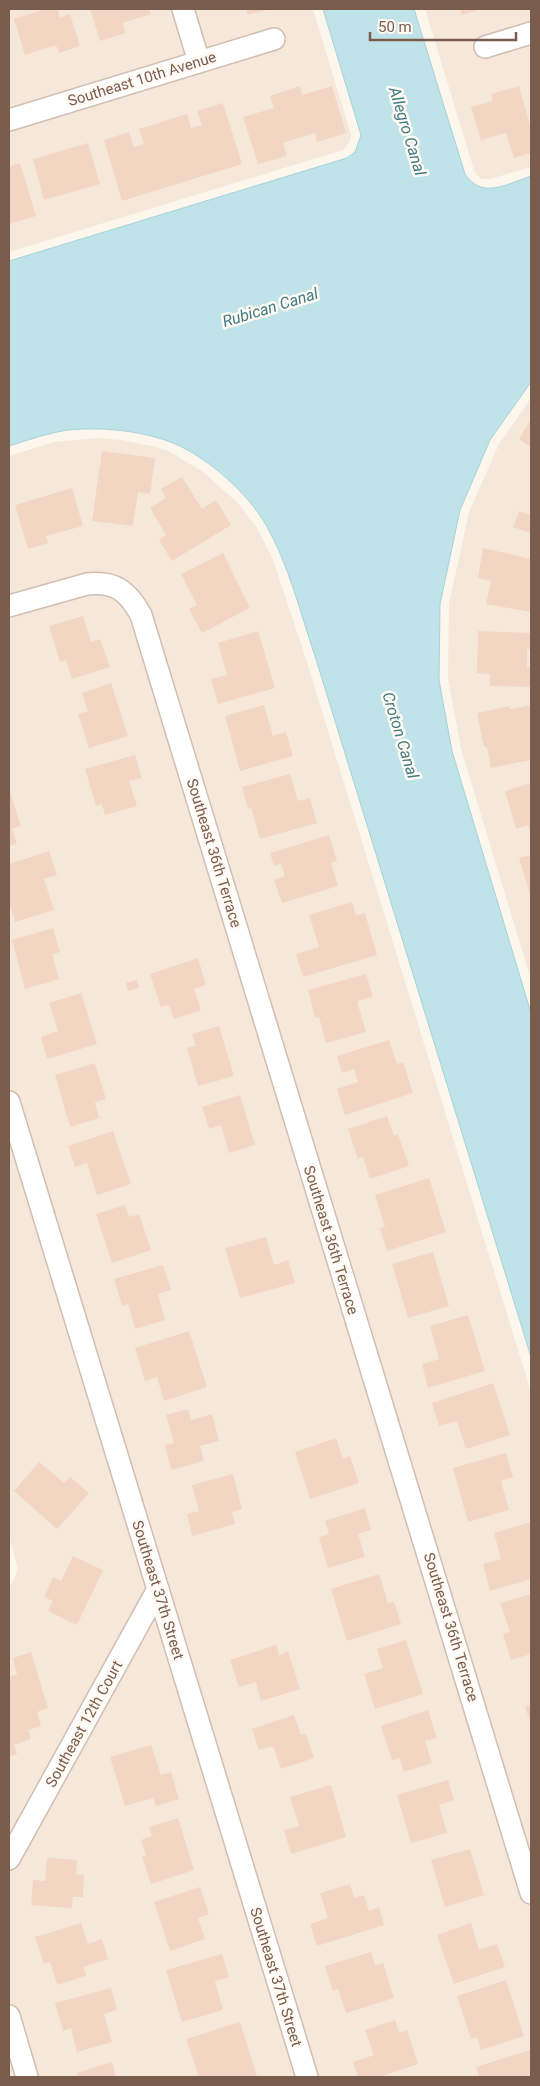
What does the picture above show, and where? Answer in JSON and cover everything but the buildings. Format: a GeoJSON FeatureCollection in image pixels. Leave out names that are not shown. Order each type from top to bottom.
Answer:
{"type":"FeatureCollection","features":[{"type":"Feature","properties":{"kind":"street"},"geometry":{"type":"LineString","coordinates":[[183,9],[199,62]]}},
{"type":"Feature","properties":{"kind":"street"},"geometry":{"type":"LineString","coordinates":[[485,47],[531,33]]}},
{"type":"Feature","properties":{"kind":"street","name":"Southeast 10th Avenue"},"geometry":{"type":"LineString","coordinates":[[9,120],[274,39]]}},
{"type":"Feature","properties":{"kind":"street","name":"Southeast 36th Terrace"},"geometry":{"type":"LineString","coordinates":[[9,606],[87,584],[109,584],[124,592],[136,606],[145,628],[531,1893]]}},
{"type":"Feature","properties":{"kind":"street","name":"Southeast 37th Street"},"geometry":{"type":"LineString","coordinates":[[9,1102],[307,2077]]}},
{"type":"Feature","properties":{"kind":"street","name":"Southeast 12th Court"},"geometry":{"type":"LineString","coordinates":[[9,1860],[158,1589]]}},
{"type":"Feature","properties":{"kind":"street"},"geometry":{"type":"LineString","coordinates":[[9,2016],[27,2077]]}},
{"type":"Feature","properties":{"kind":"shaded area"},"geometry":{"type":"Polygon","coordinates":[[[9,9],[313,9],[351,135],[350,141],[343,150],[9,252],[9,9]]]}},
{"type":"Feature","properties":{"kind":"shaded area"},"geometry":{"type":"Polygon","coordinates":[[[425,9],[531,9],[531,167],[490,179],[481,179],[478,176],[474,170],[425,9]]]}},
{"type":"Feature","properties":{"kind":"shaded area"},"geometry":{"type":"Polygon","coordinates":[[[531,398],[531,980],[461,749],[448,679],[449,604],[469,512],[499,444],[531,398]]]}},
{"type":"Feature","properties":{"kind":"shaded area"},"geometry":{"type":"Polygon","coordinates":[[[98,438],[157,447],[170,452],[202,471],[238,503],[257,528],[272,557],[306,659],[531,1392],[531,2077],[9,2077],[9,1589],[17,1572],[17,1566],[9,1536],[9,456],[54,442],[98,438]]]}},
{"type":"Feature","properties":{"kind":"water"},"geometry":{"type":"Polygon","coordinates":[[[323,9],[414,9],[465,174],[472,182],[487,188],[504,186],[531,176],[531,382],[490,440],[460,510],[440,604],[439,680],[452,751],[531,1013],[531,1357],[294,589],[266,525],[248,500],[212,466],[186,449],[163,439],[106,429],[74,429],[9,446],[9,261],[347,158],[355,152],[361,135],[323,9]]]}},
{"type":"Feature","properties":{"kind":"water label","name":"Allegro Canal"},"geometry":{"type":"Point","coordinates":[408,131]}},
{"type":"Feature","properties":{"kind":"water label","name":"Rubican Canal"},"geometry":{"type":"Point","coordinates":[270,307]}},
{"type":"Feature","properties":{"kind":"water label","name":"Croton Canal"},"geometry":{"type":"Point","coordinates":[401,735]}}]}
